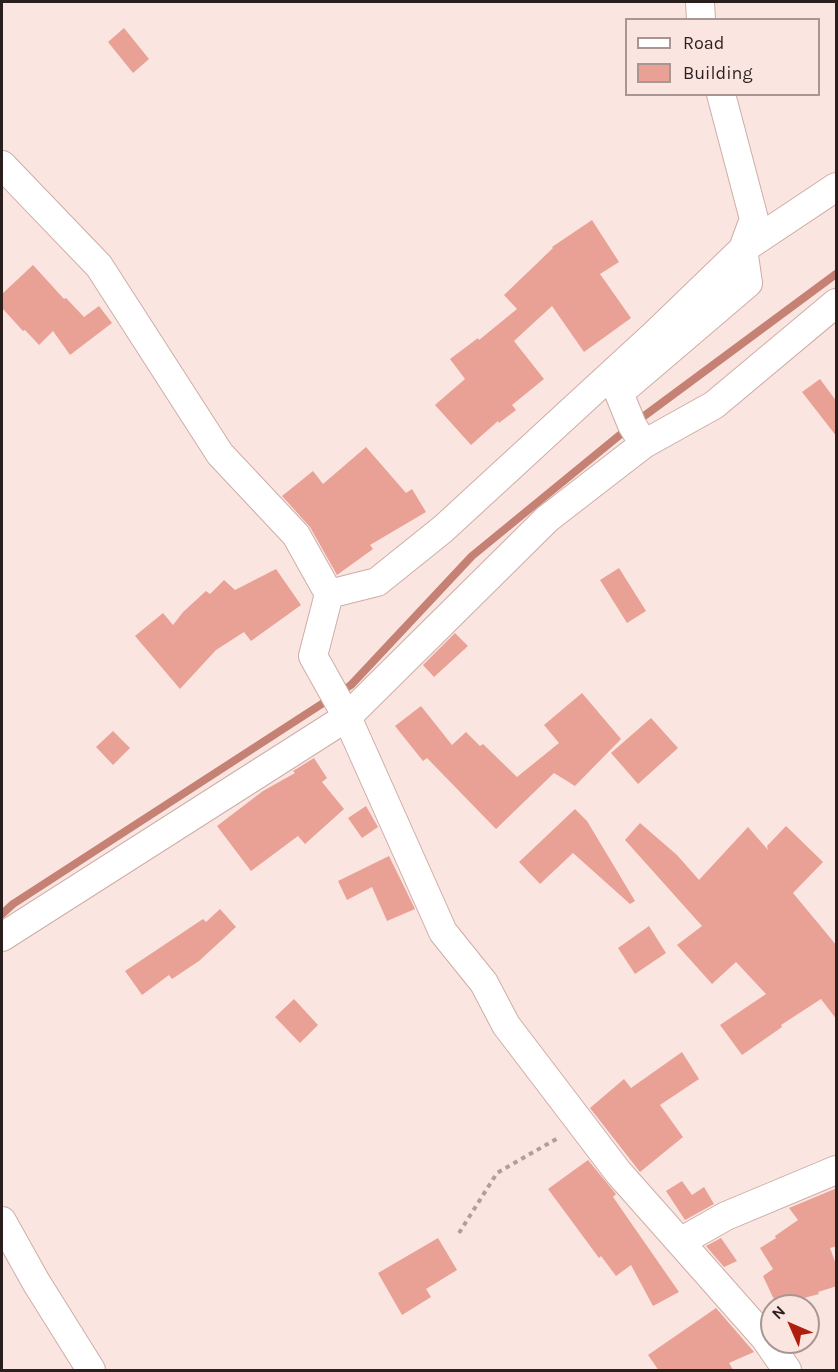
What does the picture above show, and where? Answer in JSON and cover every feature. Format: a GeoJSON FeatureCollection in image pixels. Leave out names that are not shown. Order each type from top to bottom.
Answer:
{"type":"FeatureCollection","features":[{"type":"Feature","properties":{"kind":"street"},"geometry":{"type":"LineString","coordinates":[[700,2],[701,18]]}},
{"type":"Feature","properties":{"kind":"street"},"geometry":{"type":"LineString","coordinates":[[644,444],[632,425],[619,393],[748,283],[744,249],[754,219],[722,96]]}},
{"type":"Feature","properties":{"kind":"street"},"geometry":{"type":"LineString","coordinates":[[2,165],[99,266],[220,454],[296,535],[329,594],[313,656],[347,717],[444,932],[484,983],[506,1025],[618,1172],[765,1338],[787,1371]]}},
{"type":"Feature","properties":{"kind":"street"},"geometry":{"type":"LineString","coordinates":[[329,594],[377,582],[443,529],[744,249],[837,187]]}},
{"type":"Feature","properties":{"kind":"street"},"geometry":{"type":"LineString","coordinates":[[2,936],[347,717],[547,519],[644,444],[714,405],[837,303]]}},
{"type":"Feature","properties":{"kind":"street"},"geometry":{"type":"LineString","coordinates":[[680,1242],[726,1216],[837,1170]]}},
{"type":"Feature","properties":{"kind":"street"},"geometry":{"type":"LineString","coordinates":[[2,1221],[36,1282],[91,1371]]}},
{"type":"Feature","properties":{"kind":"path"},"geometry":{"type":"LineString","coordinates":[[459,1233],[497,1173],[582,1124]]}},
{"type":"Feature","properties":{"kind":"building"},"geometry":{"type":"Polygon","coordinates":[[[124,28],[149,59],[133,73],[108,42],[124,28]]]}},
{"type":"Feature","properties":{"kind":"building"},"geometry":{"type":"Polygon","coordinates":[[[592,220],[619,262],[600,274],[631,318],[584,352],[552,306],[514,341],[544,379],[512,405],[516,410],[499,423],[498,421],[471,445],[435,405],[465,379],[450,359],[478,338],[479,340],[517,309],[504,295],[552,247],[592,220]]]}},
{"type":"Feature","properties":{"kind":"building"},"geometry":{"type":"Polygon","coordinates":[[[33,265],[84,317],[99,306],[112,323],[70,355],[53,331],[39,345],[2,308],[2,294],[33,265]]]}},
{"type":"Feature","properties":{"kind":"building"},"geometry":{"type":"Polygon","coordinates":[[[820,379],[837,402],[837,437],[802,392],[820,379]]]}},
{"type":"Feature","properties":{"kind":"building"},"geometry":{"type":"Polygon","coordinates":[[[366,447],[406,493],[412,489],[426,512],[370,545],[373,549],[337,575],[310,527],[282,496],[313,471],[323,484],[366,447]]]}},
{"type":"Feature","properties":{"kind":"building"},"geometry":{"type":"Polygon","coordinates":[[[619,568],[646,611],[627,623],[600,580],[619,568]]]}},
{"type":"Feature","properties":{"kind":"building"},"geometry":{"type":"Polygon","coordinates":[[[276,569],[301,605],[251,641],[244,632],[216,650],[180,689],[135,636],[163,613],[173,625],[183,612],[206,591],[210,594],[224,580],[235,590],[276,569]]]}},
{"type":"Feature","properties":{"kind":"building"},"geometry":{"type":"Polygon","coordinates":[[[455,633],[468,646],[434,677],[423,665],[455,633]]]}},
{"type":"Feature","properties":{"kind":"building"},"geometry":{"type":"Polygon","coordinates":[[[582,693],[621,739],[575,786],[554,773],[496,829],[427,758],[423,761],[395,726],[421,706],[452,745],[466,732],[480,746],[483,744],[517,777],[559,743],[544,725],[582,693]]]}},
{"type":"Feature","properties":{"kind":"building"},"geometry":{"type":"Polygon","coordinates":[[[651,718],[678,748],[638,784],[611,753],[651,718]]]}},
{"type":"Feature","properties":{"kind":"building"},"geometry":{"type":"Polygon","coordinates":[[[113,731],[130,748],[113,765],[96,747],[113,731]]]}},
{"type":"Feature","properties":{"kind":"building"},"geometry":{"type":"Polygon","coordinates":[[[314,758],[327,778],[322,782],[344,809],[305,844],[298,836],[251,871],[217,826],[263,791],[295,773],[293,771],[314,758]]]}},
{"type":"Feature","properties":{"kind":"building"},"geometry":{"type":"Polygon","coordinates":[[[366,806],[378,827],[362,838],[348,818],[366,806]]]}},
{"type":"Feature","properties":{"kind":"building"},"geometry":{"type":"Polygon","coordinates":[[[575,809],[587,821],[635,901],[630,904],[573,853],[540,884],[519,862],[575,809]]]}},
{"type":"Feature","properties":{"kind":"building"},"geometry":{"type":"Polygon","coordinates":[[[640,823],[677,855],[699,880],[748,827],[768,850],[767,846],[786,826],[823,862],[793,893],[837,946],[837,1020],[821,999],[781,1025],[782,1027],[742,1055],[720,1025],[766,994],[736,962],[712,984],[677,945],[702,926],[625,840],[640,823]]]}},
{"type":"Feature","properties":{"kind":"building"},"geometry":{"type":"Polygon","coordinates":[[[389,856],[415,909],[387,921],[372,887],[347,900],[338,881],[389,856]]]}},
{"type":"Feature","properties":{"kind":"building"},"geometry":{"type":"Polygon","coordinates":[[[220,909],[236,927],[199,961],[172,979],[169,975],[142,995],[125,971],[203,919],[206,922],[220,909]]]}},
{"type":"Feature","properties":{"kind":"building"},"geometry":{"type":"Polygon","coordinates":[[[649,926],[666,953],[635,974],[618,948],[649,926]]]}},
{"type":"Feature","properties":{"kind":"building"},"geometry":{"type":"Polygon","coordinates":[[[294,999],[318,1025],[300,1043],[275,1017],[294,999]]]}},
{"type":"Feature","properties":{"kind":"building"},"geometry":{"type":"Polygon","coordinates":[[[682,1052],[699,1079],[660,1105],[683,1137],[640,1172],[590,1108],[624,1079],[631,1088],[682,1052]]]}},
{"type":"Feature","properties":{"kind":"building"},"geometry":{"type":"Polygon","coordinates":[[[588,1160],[616,1194],[613,1197],[679,1292],[653,1306],[631,1265],[616,1276],[601,1256],[599,1258],[548,1189],[588,1160]]]}},
{"type":"Feature","properties":{"kind":"building"},"geometry":{"type":"Polygon","coordinates":[[[682,1181],[692,1195],[704,1187],[714,1204],[685,1220],[666,1191],[682,1181]]]}},
{"type":"Feature","properties":{"kind":"building"},"geometry":{"type":"Polygon","coordinates":[[[837,1188],[837,1246],[830,1248],[837,1267],[837,1286],[818,1292],[819,1294],[771,1294],[763,1276],[773,1269],[760,1248],[798,1220],[789,1208],[837,1188]]]}},
{"type":"Feature","properties":{"kind":"building"},"geometry":{"type":"Polygon","coordinates":[[[438,1238],[457,1270],[426,1289],[431,1297],[402,1315],[378,1273],[438,1238]]]}},
{"type":"Feature","properties":{"kind":"building"},"geometry":{"type":"Polygon","coordinates":[[[721,1238],[737,1261],[724,1267],[706,1246],[721,1238]]]}},
{"type":"Feature","properties":{"kind":"building"},"geometry":{"type":"Polygon","coordinates":[[[716,1308],[754,1352],[729,1363],[734,1371],[659,1371],[648,1355],[716,1308]]]}},
{"type":"Feature","properties":{"kind":"waterway"},"geometry":{"type":"LineString","coordinates":[[2,914],[13,904],[351,685],[472,556],[632,425],[836,274]]}}]}
